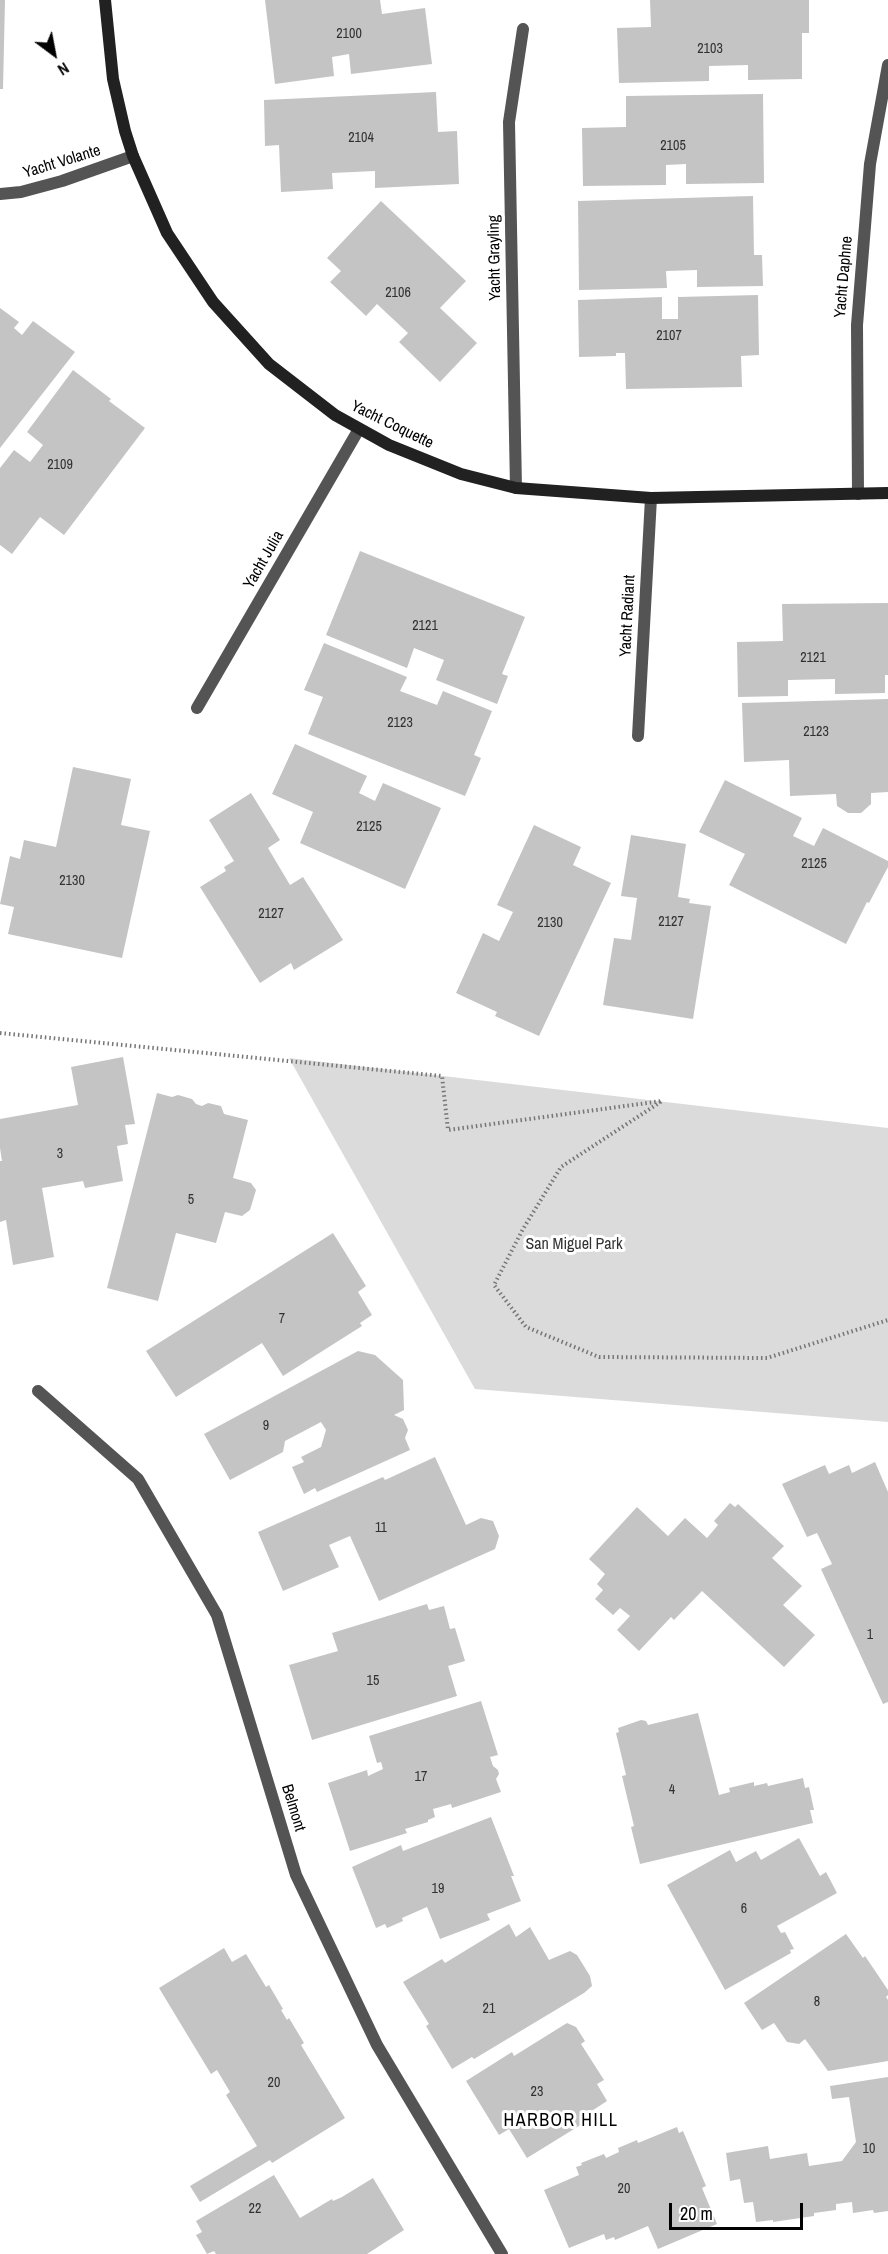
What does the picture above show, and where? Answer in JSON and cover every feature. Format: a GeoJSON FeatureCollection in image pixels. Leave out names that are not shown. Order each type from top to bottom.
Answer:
{"type":"FeatureCollection","features":[{"type":"Feature","properties":{"kind":"street","name":"Yacht Coquette"},"geometry":{"type":"LineString","coordinates":[[105,0],[113,79],[125,131],[133,156],[167,233],[213,302],[269,363],[335,415],[389,445],[461,474],[516,488],[651,498],[888,494]]}},
{"type":"Feature","properties":{"kind":"street","name":"Yacht Grayling"},"geometry":{"type":"LineString","coordinates":[[516,488],[509,122],[523,29]]}},
{"type":"Feature","properties":{"kind":"street","name":"Yacht Daphne"},"geometry":{"type":"LineString","coordinates":[[858,494],[857,325],[870,164],[888,65]]}},
{"type":"Feature","properties":{"kind":"street","name":"Yacht Volante"},"geometry":{"type":"LineString","coordinates":[[0,194],[21,192],[62,182],[133,156]]}},
{"type":"Feature","properties":{"kind":"street","name":"Yacht Julia"},"geometry":{"type":"LineString","coordinates":[[197,708],[359,429]]}},
{"type":"Feature","properties":{"kind":"street","name":"Yacht Radiant"},"geometry":{"type":"LineString","coordinates":[[638,736],[651,498]]}},
{"type":"Feature","properties":{"kind":"street","name":"Belmont"},"geometry":{"type":"LineString","coordinates":[[38,1391],[138,1479],[217,1615],[296,1875],[377,2044],[502,2254]]}},
{"type":"Feature","properties":{"kind":"path"},"geometry":{"type":"LineString","coordinates":[[0,1033],[442,1076],[448,1130],[662,1101],[561,1167],[522,1229],[494,1285],[526,1327],[599,1357],[767,1358],[888,1320]]}},
{"type":"Feature","properties":{"kind":"green space","name":"San Miguel Park"},"geometry":{"type":"Polygon","coordinates":[[[289,1058],[888,1128],[888,1422],[475,1389],[289,1058]]]}},
{"type":"Feature","properties":{"kind":"building"},"geometry":{"type":"Polygon","coordinates":[[[0,0],[5,0],[3,89],[0,89],[0,0]]]}},
{"type":"Feature","properties":{"kind":"building"},"geometry":{"type":"Polygon","coordinates":[[[265,0],[380,0],[382,14],[425,8],[432,64],[351,74],[349,54],[332,57],[334,76],[275,84],[265,0]]]}},
{"type":"Feature","properties":{"kind":"building"},"geometry":{"type":"Polygon","coordinates":[[[650,0],[809,0],[809,33],[802,33],[802,79],[748,80],[748,65],[709,66],[709,81],[619,83],[617,28],[651,27],[650,0]]]}},
{"type":"Feature","properties":{"kind":"building"},"geometry":{"type":"Polygon","coordinates":[[[436,92],[438,132],[457,131],[459,184],[375,188],[375,171],[332,173],[333,189],[281,192],[279,145],[265,146],[264,100],[436,92]]]}},
{"type":"Feature","properties":{"kind":"building"},"geometry":{"type":"Polygon","coordinates":[[[763,94],[764,183],[686,184],[686,164],[666,165],[666,185],[583,186],[582,128],[626,127],[626,96],[763,94]]]}},
{"type":"Feature","properties":{"kind":"building"},"geometry":{"type":"Polygon","coordinates":[[[753,196],[754,255],[762,255],[763,286],[697,287],[697,270],[666,271],[667,288],[579,290],[578,201],[753,196]]]}},
{"type":"Feature","properties":{"kind":"building"},"geometry":{"type":"Polygon","coordinates":[[[381,201],[466,281],[440,308],[477,343],[440,382],[399,342],[408,333],[377,304],[366,316],[330,282],[341,271],[327,258],[381,201]]]}},
{"type":"Feature","properties":{"kind":"building"},"geometry":{"type":"Polygon","coordinates":[[[758,295],[759,355],[741,356],[742,387],[626,389],[625,353],[616,353],[616,356],[579,357],[578,300],[662,297],[662,319],[678,319],[678,297],[758,295]]]}},
{"type":"Feature","properties":{"kind":"building"},"geometry":{"type":"Polygon","coordinates":[[[0,308],[19,322],[14,328],[22,335],[33,321],[75,352],[0,448],[0,308]]]}},
{"type":"Feature","properties":{"kind":"building"},"geometry":{"type":"Polygon","coordinates":[[[73,370],[145,428],[64,535],[40,517],[12,554],[0,545],[0,468],[14,450],[30,462],[43,445],[27,432],[73,370]]]}},
{"type":"Feature","properties":{"kind":"building"},"geometry":{"type":"Polygon","coordinates":[[[360,551],[525,617],[502,674],[508,676],[497,704],[436,680],[444,660],[414,648],[407,668],[326,635],[360,551]]]}},
{"type":"Feature","properties":{"kind":"building"},"geometry":{"type":"Polygon","coordinates":[[[888,603],[888,675],[885,675],[885,693],[835,694],[835,679],[788,680],[788,696],[738,697],[737,642],[783,641],[782,604],[888,603]]]}},
{"type":"Feature","properties":{"kind":"building"},"geometry":{"type":"Polygon","coordinates":[[[324,643],[407,677],[400,691],[437,705],[443,691],[492,711],[474,755],[481,758],[465,796],[308,734],[323,697],[304,690],[324,643]]]}},
{"type":"Feature","properties":{"kind":"building"},"geometry":{"type":"Polygon","coordinates":[[[888,699],[888,792],[871,793],[871,804],[861,813],[848,813],[837,806],[836,794],[790,796],[789,760],[744,762],[742,703],[888,699]]]}},
{"type":"Feature","properties":{"kind":"building"},"geometry":{"type":"Polygon","coordinates":[[[295,744],[367,776],[359,793],[375,801],[383,783],[441,808],[405,889],[300,843],[313,812],[272,794],[295,744]]]}},
{"type":"Feature","properties":{"kind":"building"},"geometry":{"type":"Polygon","coordinates":[[[73,767],[131,779],[121,825],[150,831],[122,958],[8,934],[14,907],[0,904],[10,856],[20,859],[24,840],[56,847],[73,767]]]}},
{"type":"Feature","properties":{"kind":"building"},"geometry":{"type":"Polygon","coordinates":[[[725,780],[802,818],[793,836],[814,846],[823,828],[888,861],[888,867],[846,944],[729,885],[745,854],[699,832],[725,780]]]}},
{"type":"Feature","properties":{"kind":"building"},"geometry":{"type":"Polygon","coordinates":[[[251,793],[280,840],[268,848],[290,885],[303,877],[343,940],[294,970],[291,963],[260,983],[200,887],[226,871],[224,867],[234,861],[209,820],[251,793]]]}},
{"type":"Feature","properties":{"kind":"building"},"geometry":{"type":"Polygon","coordinates":[[[534,825],[581,847],[573,865],[611,883],[539,1036],[495,1016],[497,1012],[456,993],[483,933],[499,941],[513,912],[497,905],[534,825]]]}},
{"type":"Feature","properties":{"kind":"building"},"geometry":{"type":"Polygon","coordinates":[[[631,835],[686,844],[678,897],[690,899],[689,903],[711,906],[693,1019],[603,1005],[614,938],[631,940],[637,898],[621,896],[631,835]]]}},
{"type":"Feature","properties":{"kind":"building"},"geometry":{"type":"Polygon","coordinates":[[[123,1057],[135,1124],[125,1125],[128,1144],[117,1146],[123,1181],[85,1188],[83,1181],[42,1188],[54,1257],[13,1265],[6,1220],[0,1222],[0,1161],[2,1161],[0,1119],[78,1105],[71,1067],[123,1057]]]}},
{"type":"Feature","properties":{"kind":"building"},"geometry":{"type":"Polygon","coordinates":[[[157,1093],[192,1099],[196,1104],[202,1106],[208,1103],[221,1106],[224,1114],[248,1120],[233,1178],[251,1183],[256,1190],[250,1210],[242,1216],[225,1212],[216,1243],[176,1233],[158,1301],[107,1288],[157,1093]]]}},
{"type":"Feature","properties":{"kind":"building"},"geometry":{"type":"Polygon","coordinates":[[[333,1233],[366,1286],[358,1292],[372,1315],[360,1323],[362,1326],[283,1376],[262,1343],[176,1397],[146,1351],[333,1233]]]}},
{"type":"Feature","properties":{"kind":"building"},"geometry":{"type":"Polygon","coordinates":[[[358,1351],[375,1355],[403,1380],[404,1410],[394,1415],[403,1419],[408,1430],[405,1438],[410,1450],[317,1492],[315,1488],[304,1494],[292,1467],[304,1462],[301,1457],[321,1447],[326,1430],[321,1422],[285,1441],[283,1452],[230,1480],[204,1434],[358,1351]]]}},
{"type":"Feature","properties":{"kind":"building"},"geometry":{"type":"Polygon","coordinates":[[[435,1457],[466,1525],[481,1518],[493,1521],[499,1536],[495,1549],[379,1601],[350,1536],[329,1545],[339,1567],[283,1591],[258,1532],[383,1477],[385,1480],[435,1457]]]}},
{"type":"Feature","properties":{"kind":"building"},"geometry":{"type":"Polygon","coordinates":[[[875,1462],[888,1492],[888,1702],[883,1704],[821,1569],[832,1564],[817,1533],[807,1537],[782,1484],[825,1465],[829,1474],[849,1465],[852,1473],[875,1462]]]}},
{"type":"Feature","properties":{"kind":"building"},"geometry":{"type":"Polygon","coordinates":[[[730,1503],[735,1507],[738,1504],[784,1546],[772,1558],[802,1586],[783,1605],[815,1635],[784,1667],[702,1591],[674,1620],[671,1617],[639,1651],[617,1630],[630,1616],[620,1608],[613,1615],[595,1599],[603,1590],[597,1584],[605,1574],[589,1559],[637,1507],[668,1536],[685,1518],[707,1538],[718,1525],[714,1521],[730,1503]]]}},
{"type":"Feature","properties":{"kind":"building"},"geometry":{"type":"Polygon","coordinates":[[[427,1604],[429,1610],[444,1606],[450,1629],[455,1628],[465,1661],[448,1666],[457,1696],[312,1740],[289,1665],[338,1651],[332,1633],[427,1604]]]}},
{"type":"Feature","properties":{"kind":"building"},"geometry":{"type":"Polygon","coordinates":[[[481,1701],[498,1755],[490,1757],[493,1766],[498,1770],[499,1774],[496,1779],[501,1792],[452,1808],[451,1804],[433,1809],[435,1817],[428,1822],[405,1829],[407,1833],[350,1851],[328,1783],[367,1770],[368,1776],[383,1769],[381,1762],[377,1763],[369,1736],[481,1701]]]}},
{"type":"Feature","properties":{"kind":"building"},"geometry":{"type":"Polygon","coordinates":[[[698,1713],[719,1795],[730,1792],[729,1788],[754,1782],[754,1786],[767,1783],[768,1786],[803,1778],[805,1788],[809,1787],[814,1810],[810,1810],[813,1823],[640,1864],[622,1776],[626,1775],[616,1733],[619,1732],[618,1728],[641,1720],[646,1721],[648,1725],[698,1713]]]}},
{"type":"Feature","properties":{"kind":"building"},"geometry":{"type":"Polygon","coordinates":[[[491,1817],[514,1876],[511,1876],[521,1901],[487,1914],[490,1920],[440,1939],[427,1907],[402,1918],[403,1921],[387,1928],[385,1924],[376,1928],[352,1867],[401,1845],[403,1851],[491,1817]]]}},
{"type":"Feature","properties":{"kind":"building"},"geometry":{"type":"Polygon","coordinates":[[[799,1838],[820,1876],[826,1872],[837,1893],[777,1926],[781,1933],[785,1932],[794,1949],[790,1950],[791,1953],[725,1990],[667,1885],[730,1850],[736,1862],[756,1851],[761,1860],[799,1838]]]}},
{"type":"Feature","properties":{"kind":"building"},"geometry":{"type":"Polygon","coordinates":[[[509,1924],[516,1937],[530,1927],[549,1960],[570,1951],[577,1955],[590,1976],[592,1986],[474,2059],[472,2057],[452,2069],[426,2026],[429,2024],[403,1982],[442,1959],[445,1963],[509,1924]]]}},
{"type":"Feature","properties":{"kind":"building"},"geometry":{"type":"Polygon","coordinates":[[[846,1934],[863,1958],[865,1956],[888,1990],[886,1997],[888,2000],[888,2061],[828,2071],[805,2039],[799,2044],[787,2042],[774,2023],[762,2030],[744,2003],[846,1934]]]}},
{"type":"Feature","properties":{"kind":"building"},"geometry":{"type":"Polygon","coordinates":[[[224,1948],[232,1962],[246,1954],[266,1987],[269,1985],[287,2020],[289,2018],[304,2043],[301,2045],[345,2118],[272,2163],[270,2160],[200,2202],[190,2186],[257,2146],[226,2095],[230,2092],[217,2070],[211,2074],[159,1988],[224,1948]]]}},
{"type":"Feature","properties":{"kind":"building"},"geometry":{"type":"Polygon","coordinates":[[[567,2023],[576,2027],[585,2041],[581,2044],[604,2080],[597,2084],[607,2101],[584,2116],[587,2121],[527,2158],[509,2129],[499,2135],[466,2081],[512,2052],[514,2056],[567,2023]]]}},
{"type":"Feature","properties":{"kind":"building"},"geometry":{"type":"Polygon","coordinates":[[[888,2077],[888,2211],[874,2213],[873,2210],[853,2213],[852,2202],[836,2204],[836,2210],[814,2213],[814,2216],[756,2222],[753,2202],[744,2203],[740,2179],[730,2181],[726,2153],[768,2146],[770,2159],[807,2153],[809,2166],[842,2161],[856,2142],[849,2097],[832,2099],[830,2086],[888,2077]]]}},
{"type":"Feature","properties":{"kind":"building"},"geometry":{"type":"Polygon","coordinates":[[[677,2127],[679,2133],[683,2131],[706,2186],[702,2188],[717,2224],[658,2249],[648,2226],[615,2240],[614,2237],[606,2240],[604,2234],[569,2248],[544,2190],[579,2175],[576,2167],[582,2165],[581,2163],[604,2154],[606,2158],[619,2152],[618,2148],[637,2140],[638,2143],[677,2127]]]}},
{"type":"Feature","properties":{"kind":"building"},"geometry":{"type":"Polygon","coordinates":[[[274,2175],[300,2218],[373,2178],[404,2230],[367,2254],[216,2254],[214,2251],[207,2254],[196,2235],[202,2232],[196,2221],[274,2175]]]}},
{"type":"Feature","properties":{"kind":"district","name":"HARBOR HILL"},"geometry":{"type":"Point","coordinates":[561,2121]}}]}
